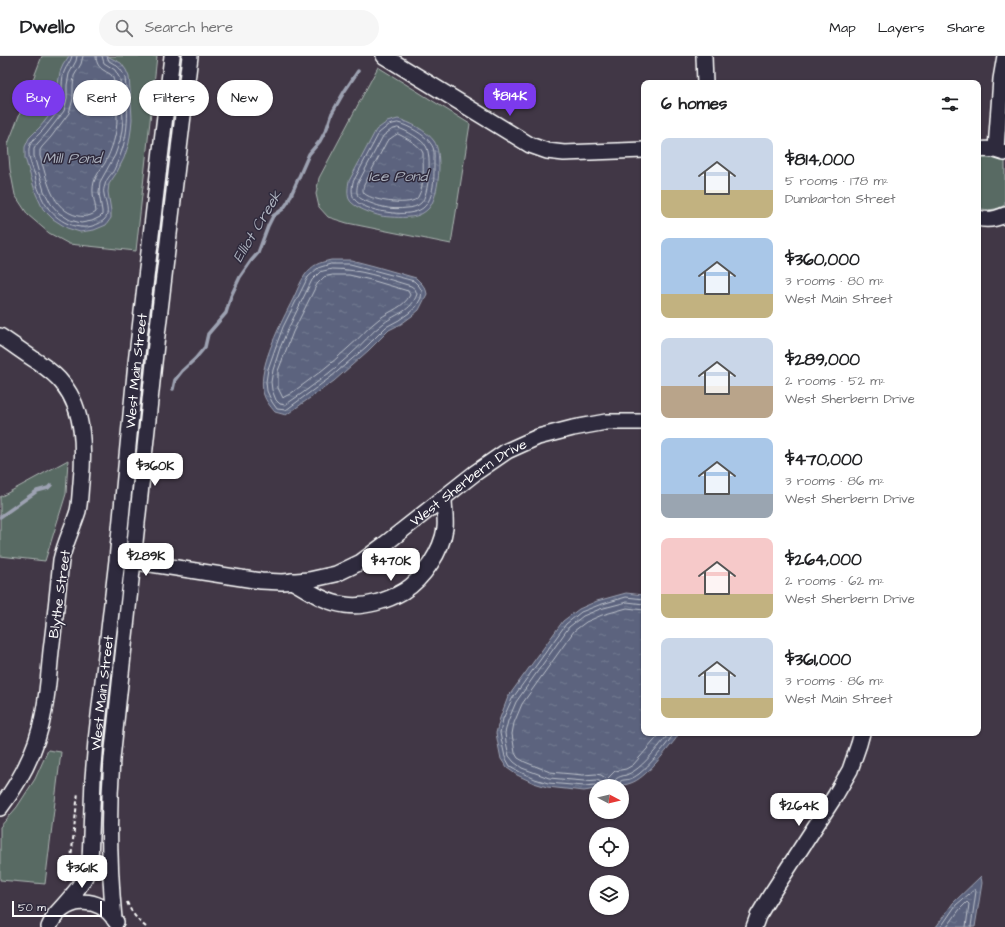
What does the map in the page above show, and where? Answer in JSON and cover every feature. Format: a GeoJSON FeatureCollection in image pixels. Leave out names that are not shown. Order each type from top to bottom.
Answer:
{"type":"FeatureCollection","features":[{"type":"Feature","properties":{"kind":"street","name":"West Main Street"},"geometry":{"type":"LineString","coordinates":[[52,921],[79,886],[89,867],[94,761],[117,560],[136,363],[172,56]]}},
{"type":"Feature","properties":{"kind":"street","name":"West Main Street"},"geometry":{"type":"LineString","coordinates":[[118,924],[109,832],[110,782],[156,344],[190,56]]}},
{"type":"Feature","properties":{"kind":"street"},"geometry":{"type":"LineString","coordinates":[[384,56],[530,145],[547,151],[564,153],[641,150]]}},
{"type":"Feature","properties":{"kind":"street"},"geometry":{"type":"LineString","coordinates":[[704,56],[705,80]]}},
{"type":"Feature","properties":{"kind":"street"},"geometry":{"type":"LineString","coordinates":[[981,150],[1000,151],[1001,79],[1005,56]]}},
{"type":"Feature","properties":{"kind":"street"},"geometry":{"type":"LineString","coordinates":[[981,219],[989,220],[1005,215]]}},
{"type":"Feature","properties":{"kind":"street","name":"Blythe Street"},"geometry":{"type":"LineString","coordinates":[[0,336],[52,372],[64,384],[74,402],[77,412],[80,424],[83,458],[78,509],[61,560],[46,697],[42,720],[35,745],[24,772],[0,808]]}},
{"type":"Feature","properties":{"kind":"street","name":"West Sherbern Drive"},"geometry":{"type":"LineString","coordinates":[[117,560],[261,581],[282,582],[309,580],[336,574],[361,562],[475,473],[507,451],[538,437],[573,428],[606,422],[641,422]]}},
{"type":"Feature","properties":{"kind":"street"},"geometry":{"type":"LineString","coordinates":[[292,581],[332,603],[346,606],[375,603],[390,598],[416,581],[436,554],[442,541],[445,527],[444,498]]}},
{"type":"Feature","properties":{"kind":"street"},"geometry":{"type":"LineString","coordinates":[[754,927],[758,916],[770,896],[835,796],[850,770],[861,736]]}},
{"type":"Feature","properties":{"kind":"street"},"geometry":{"type":"LineString","coordinates":[[52,921],[60,910],[72,904],[86,902],[99,906],[110,914],[118,924]]}},
{"type":"Feature","properties":{"kind":"path"},"geometry":{"type":"LineString","coordinates":[[126,901],[135,917],[146,927]]}},
{"type":"Feature","properties":{"kind":"green space"},"geometry":{"type":"Polygon","coordinates":[[[42,56],[157,56],[154,80],[139,80],[139,116],[151,116],[136,251],[69,244],[49,233],[28,215],[15,195],[10,169],[8,144],[19,116],[65,116],[65,80],[33,80],[42,56]]]}},
{"type":"Feature","properties":{"kind":"green space"},"geometry":{"type":"Polygon","coordinates":[[[378,67],[470,124],[451,244],[347,223],[328,217],[319,207],[316,194],[319,178],[378,67]]]}},
{"type":"Feature","properties":{"kind":"green space"},"geometry":{"type":"Polygon","coordinates":[[[986,155],[1003,159],[1005,161],[1005,205],[992,210],[981,209],[981,157],[986,155]]]}},
{"type":"Feature","properties":{"kind":"green space"},"geometry":{"type":"Polygon","coordinates":[[[68,460],[66,494],[45,561],[0,556],[0,497],[68,460]]]}},
{"type":"Feature","properties":{"kind":"green space"},"geometry":{"type":"Polygon","coordinates":[[[48,750],[61,752],[45,884],[0,880],[0,827],[17,807],[35,779],[48,750]]]}},
{"type":"Feature","properties":{"kind":"water","name":"Mill Pond"},"geometry":{"type":"Polygon","coordinates":[[[69,56],[107,56],[121,63],[129,77],[129,80],[73,80],[73,116],[131,116],[131,101],[132,119],[129,143],[124,158],[109,184],[108,192],[111,218],[106,225],[94,230],[80,232],[67,228],[53,219],[43,209],[36,194],[25,158],[25,147],[29,138],[49,116],[65,116],[65,80],[59,80],[63,65],[69,56]]]}},
{"type":"Feature","properties":{"kind":"water","name":"Ice Pond"},"geometry":{"type":"Polygon","coordinates":[[[398,119],[408,122],[423,130],[431,137],[437,147],[439,165],[435,196],[428,209],[417,216],[412,217],[387,217],[373,214],[354,205],[349,199],[348,195],[349,181],[376,130],[387,122],[398,119]]]}},
{"type":"Feature","properties":{"kind":"water"},"geometry":{"type":"Polygon","coordinates":[[[331,260],[351,260],[416,278],[422,284],[427,294],[419,310],[401,324],[389,330],[334,381],[286,415],[275,412],[265,397],[263,391],[262,381],[267,357],[283,319],[305,275],[316,264],[331,260]]]}},
{"type":"Feature","properties":{"kind":"water"},"geometry":{"type":"Polygon","coordinates":[[[626,593],[641,595],[641,736],[677,736],[661,758],[637,780],[629,784],[629,779],[589,779],[589,790],[584,791],[547,787],[517,775],[507,768],[501,759],[496,733],[508,697],[563,621],[579,609],[597,601],[626,593]]]}},
{"type":"Feature","properties":{"kind":"water"},"geometry":{"type":"Polygon","coordinates":[[[981,876],[982,883],[975,927],[936,927],[953,903],[981,876]]]}},
{"type":"Feature","properties":{"kind":"waterway","name":"Elliot Creek"},"geometry":{"type":"LineString","coordinates":[[173,389],[175,380],[205,347],[208,334],[226,313],[231,296],[240,277],[258,253],[273,216],[283,209],[288,202],[309,154],[320,141],[327,128],[332,113],[358,71]]}},
{"type":"Feature","properties":{"kind":"waterway","name":"Elliot Creek"},"geometry":{"type":"LineString","coordinates":[[0,517],[37,491],[48,488],[51,485]]}}]}
